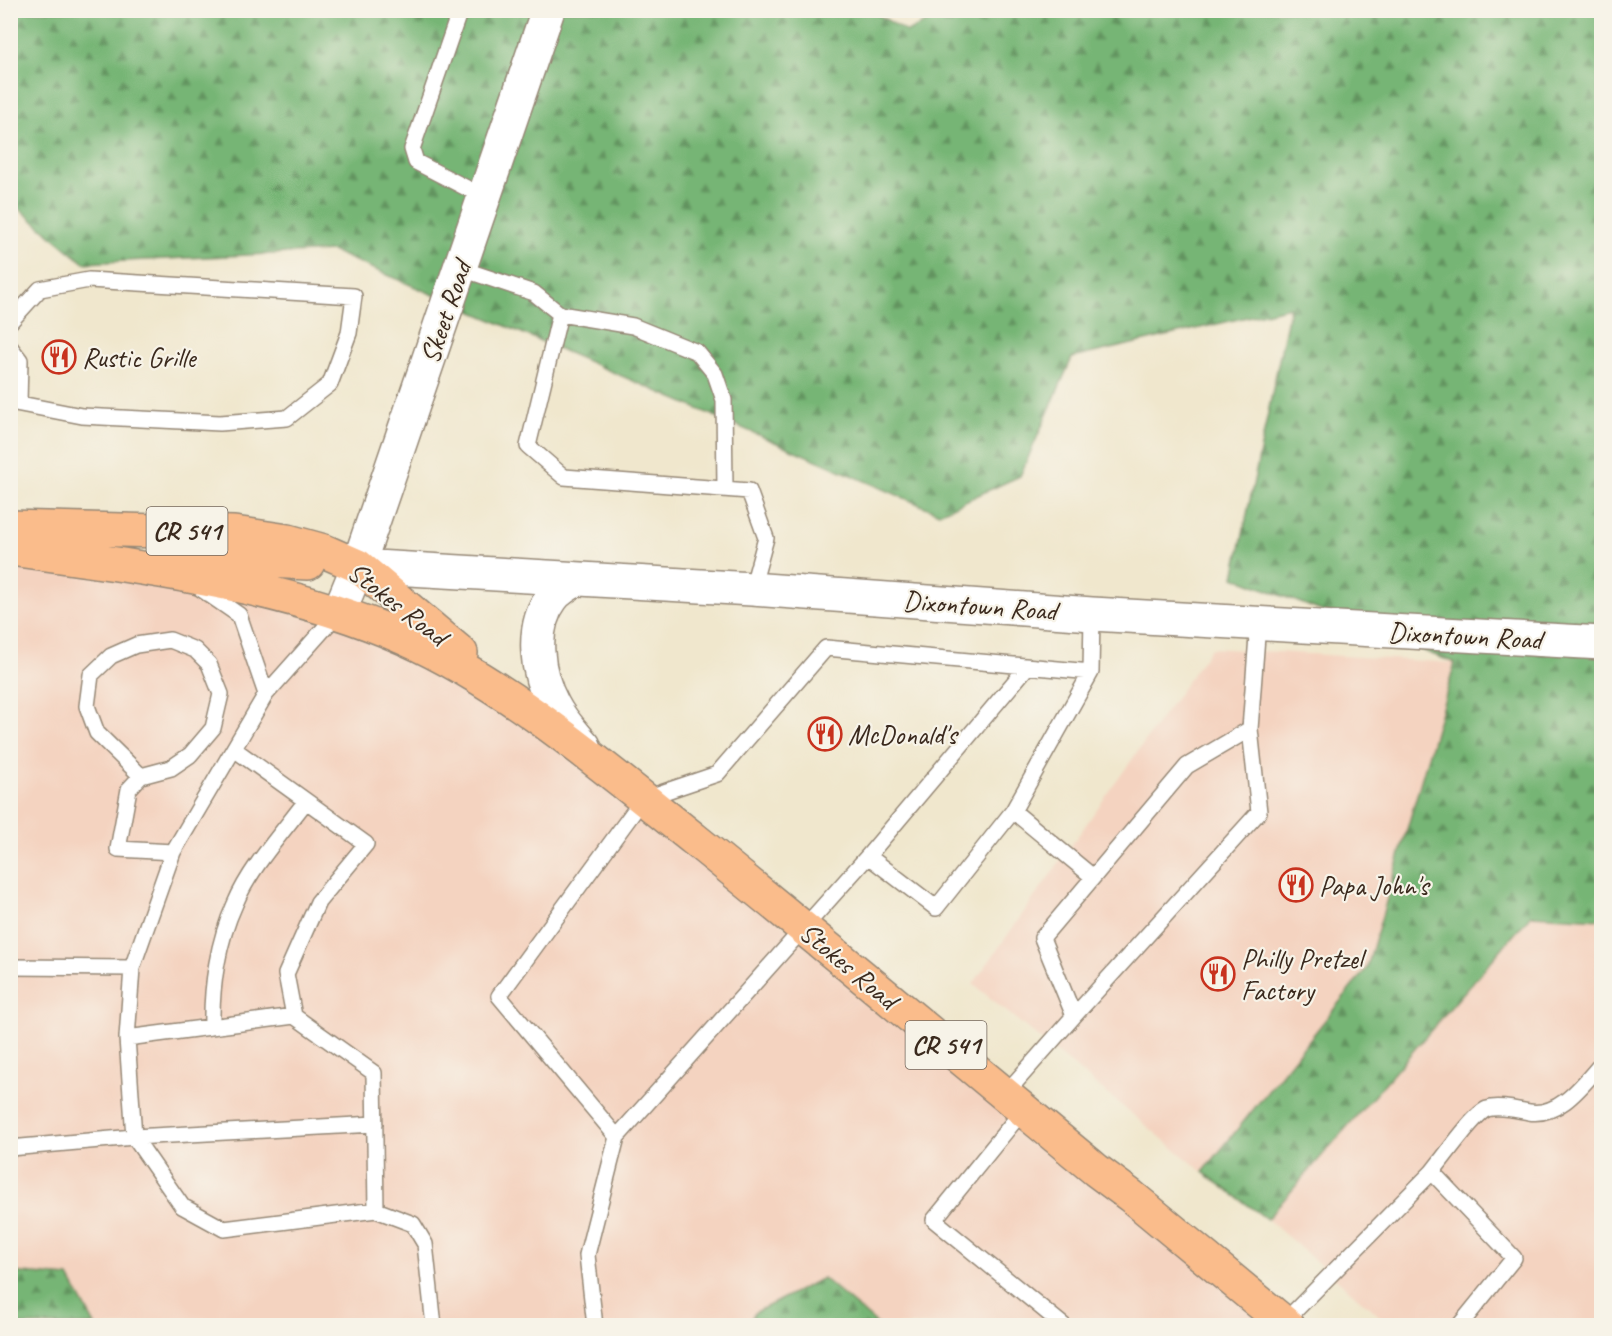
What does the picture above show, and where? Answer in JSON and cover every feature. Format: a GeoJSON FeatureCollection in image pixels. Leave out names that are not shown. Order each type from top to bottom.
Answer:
{"type":"FeatureCollection","features":[{"type":"Feature","properties":{"kind":"main road","name":"Stokes Road"},"geometry":{"type":"LineString","coordinates":[[10,527],[234,533],[288,541],[324,551],[358,566],[545,723],[804,928],[1286,1324]]}},
{"type":"Feature","properties":{"kind":"main road","name":"Stokes Road"},"geometry":{"type":"LineString","coordinates":[[10,548],[264,591],[339,612],[406,639],[454,663],[545,723]]}},
{"type":"Feature","properties":{"kind":"main road"},"geometry":{"type":"LineString","coordinates":[[10,548],[358,566]]}},
{"type":"Feature","properties":{"kind":"street","name":"Skeet Road"},"geometry":{"type":"LineString","coordinates":[[339,612],[358,566],[548,10]]}},
{"type":"Feature","properties":{"kind":"street","name":"Dixontown Road"},"geometry":{"type":"LineString","coordinates":[[358,566],[752,589],[1092,614],[1602,643]]}},
{"type":"Feature","properties":{"kind":"street"},"geometry":{"type":"LineString","coordinates":[[578,579],[563,587],[551,599],[543,615],[538,639],[538,657],[543,680],[553,705],[567,726],[602,767]]}},
{"type":"Feature","properties":{"kind":"lane"},"geometry":{"type":"LineString","coordinates":[[460,10],[412,148],[416,162],[484,197]]}},
{"type":"Feature","properties":{"kind":"lane"},"geometry":{"type":"LineString","coordinates":[[459,268],[534,293],[560,314],[633,326],[697,351],[715,374],[724,400],[726,489]]}},
{"type":"Feature","properties":{"kind":"lane"},"geometry":{"type":"LineString","coordinates":[[10,322],[40,289],[89,280],[354,296],[349,333],[330,384],[287,418],[220,423],[82,416],[15,403],[20,360],[10,347]]}},
{"type":"Feature","properties":{"kind":"lane"},"geometry":{"type":"LineString","coordinates":[[560,314],[528,446],[564,477],[749,491],[766,538],[752,589]]}},
{"type":"Feature","properties":{"kind":"lane"},"geometry":{"type":"LineString","coordinates":[[183,576],[238,615],[266,694]]}},
{"type":"Feature","properties":{"kind":"lane"},"geometry":{"type":"LineString","coordinates":[[339,612],[266,694],[173,852],[132,968],[127,1038],[134,1137],[182,1206],[224,1229],[376,1210],[413,1224],[425,1244],[434,1326]]}},
{"type":"Feature","properties":{"kind":"lane"},"geometry":{"type":"LineString","coordinates":[[868,856],[936,908],[1013,811],[1091,672],[1092,614]]}},
{"type":"Feature","properties":{"kind":"lane"},"geometry":{"type":"LineString","coordinates":[[1064,1326],[934,1220],[1074,1016],[1258,812],[1250,729],[1258,623]]}},
{"type":"Feature","properties":{"kind":"lane"},"geometry":{"type":"LineString","coordinates":[[141,776],[97,733],[87,706],[91,675],[111,656],[136,645],[170,640],[195,650],[209,664],[221,694],[213,728],[190,755],[171,768],[141,776],[129,789],[118,849],[173,852]]}},
{"type":"Feature","properties":{"kind":"lane"},"geometry":{"type":"LineString","coordinates":[[617,1137],[499,996],[643,799],[717,774],[826,648],[1091,672]]}},
{"type":"Feature","properties":{"kind":"lane"},"geometry":{"type":"LineString","coordinates":[[595,1326],[587,1255],[617,1137],[868,856],[1027,667]]}},
{"type":"Feature","properties":{"kind":"lane"},"geometry":{"type":"LineString","coordinates":[[1074,1016],[1042,938],[1187,765],[1250,729]]}},
{"type":"Feature","properties":{"kind":"lane"},"geometry":{"type":"LineString","coordinates":[[234,748],[366,844],[318,902],[286,974],[294,1017]]}},
{"type":"Feature","properties":{"kind":"lane"},"geometry":{"type":"LineString","coordinates":[[213,1027],[212,1003],[217,969],[224,932],[235,903],[249,879],[306,801]]}},
{"type":"Feature","properties":{"kind":"lane"},"geometry":{"type":"LineString","coordinates":[[1013,811],[1093,877]]}},
{"type":"Feature","properties":{"kind":"lane"},"geometry":{"type":"LineString","coordinates":[[10,967],[132,968]]}},
{"type":"Feature","properties":{"kind":"lane"},"geometry":{"type":"LineString","coordinates":[[127,1038],[294,1017],[374,1073],[376,1210]]}},
{"type":"Feature","properties":{"kind":"lane"},"geometry":{"type":"LineString","coordinates":[[1286,1324],[1432,1172],[1473,1121],[1486,1109],[1539,1113],[1555,1109],[1580,1088],[1602,1063]]}},
{"type":"Feature","properties":{"kind":"lane"},"geometry":{"type":"LineString","coordinates":[[10,1148],[134,1137],[375,1124]]}},
{"type":"Feature","properties":{"kind":"lane"},"geometry":{"type":"LineString","coordinates":[[1432,1172],[1514,1258],[1459,1326]]}},
{"type":"Feature","properties":{"kind":"shaded area"},"geometry":{"type":"Polygon","coordinates":[[[11,549],[175,574],[454,663],[1288,1325],[878,1325],[823,1279],[754,1313],[749,1325],[95,1326],[69,1277],[11,1272],[11,549]]]}},
{"type":"Feature","properties":{"kind":"shaded area"},"geometry":{"type":"Polygon","coordinates":[[[1211,648],[1455,663],[1367,968],[1203,1172],[973,984],[1211,648]]]}},
{"type":"Feature","properties":{"kind":"shaded area"},"geometry":{"type":"Polygon","coordinates":[[[1531,915],[1601,919],[1601,1325],[1390,1325],[1267,1219],[1531,915]]]}},
{"type":"Feature","properties":{"kind":"green space"},"geometry":{"type":"Polygon","coordinates":[[[870,10],[907,32],[951,10],[1601,11],[1601,919],[1531,915],[1267,1219],[1203,1172],[1367,968],[1455,663],[1234,577],[1290,307],[1072,358],[1020,476],[939,513],[332,251],[84,263],[11,202],[11,159],[17,139],[11,138],[10,11],[870,10]]]}},
{"type":"Feature","properties":{"kind":"green space"},"geometry":{"type":"Polygon","coordinates":[[[11,1272],[69,1277],[95,1325],[11,1325],[11,1272]]]}},
{"type":"Feature","properties":{"kind":"green space"},"geometry":{"type":"Polygon","coordinates":[[[823,1278],[878,1325],[749,1325],[754,1313],[823,1278]]]}},
{"type":"Feature","properties":{"kind":"place","name":"Rustic Grille"},"geometry":{"type":"Point","coordinates":[59,357]}},
{"type":"Feature","properties":{"kind":"place","name":"McDonald's"},"geometry":{"type":"Point","coordinates":[825,734]}},
{"type":"Feature","properties":{"kind":"place","name":"Papa John's"},"geometry":{"type":"Point","coordinates":[1296,885]}},
{"type":"Feature","properties":{"kind":"place","name":"Philly Pretzel Factory"},"geometry":{"type":"Point","coordinates":[1218,974]}}]}
